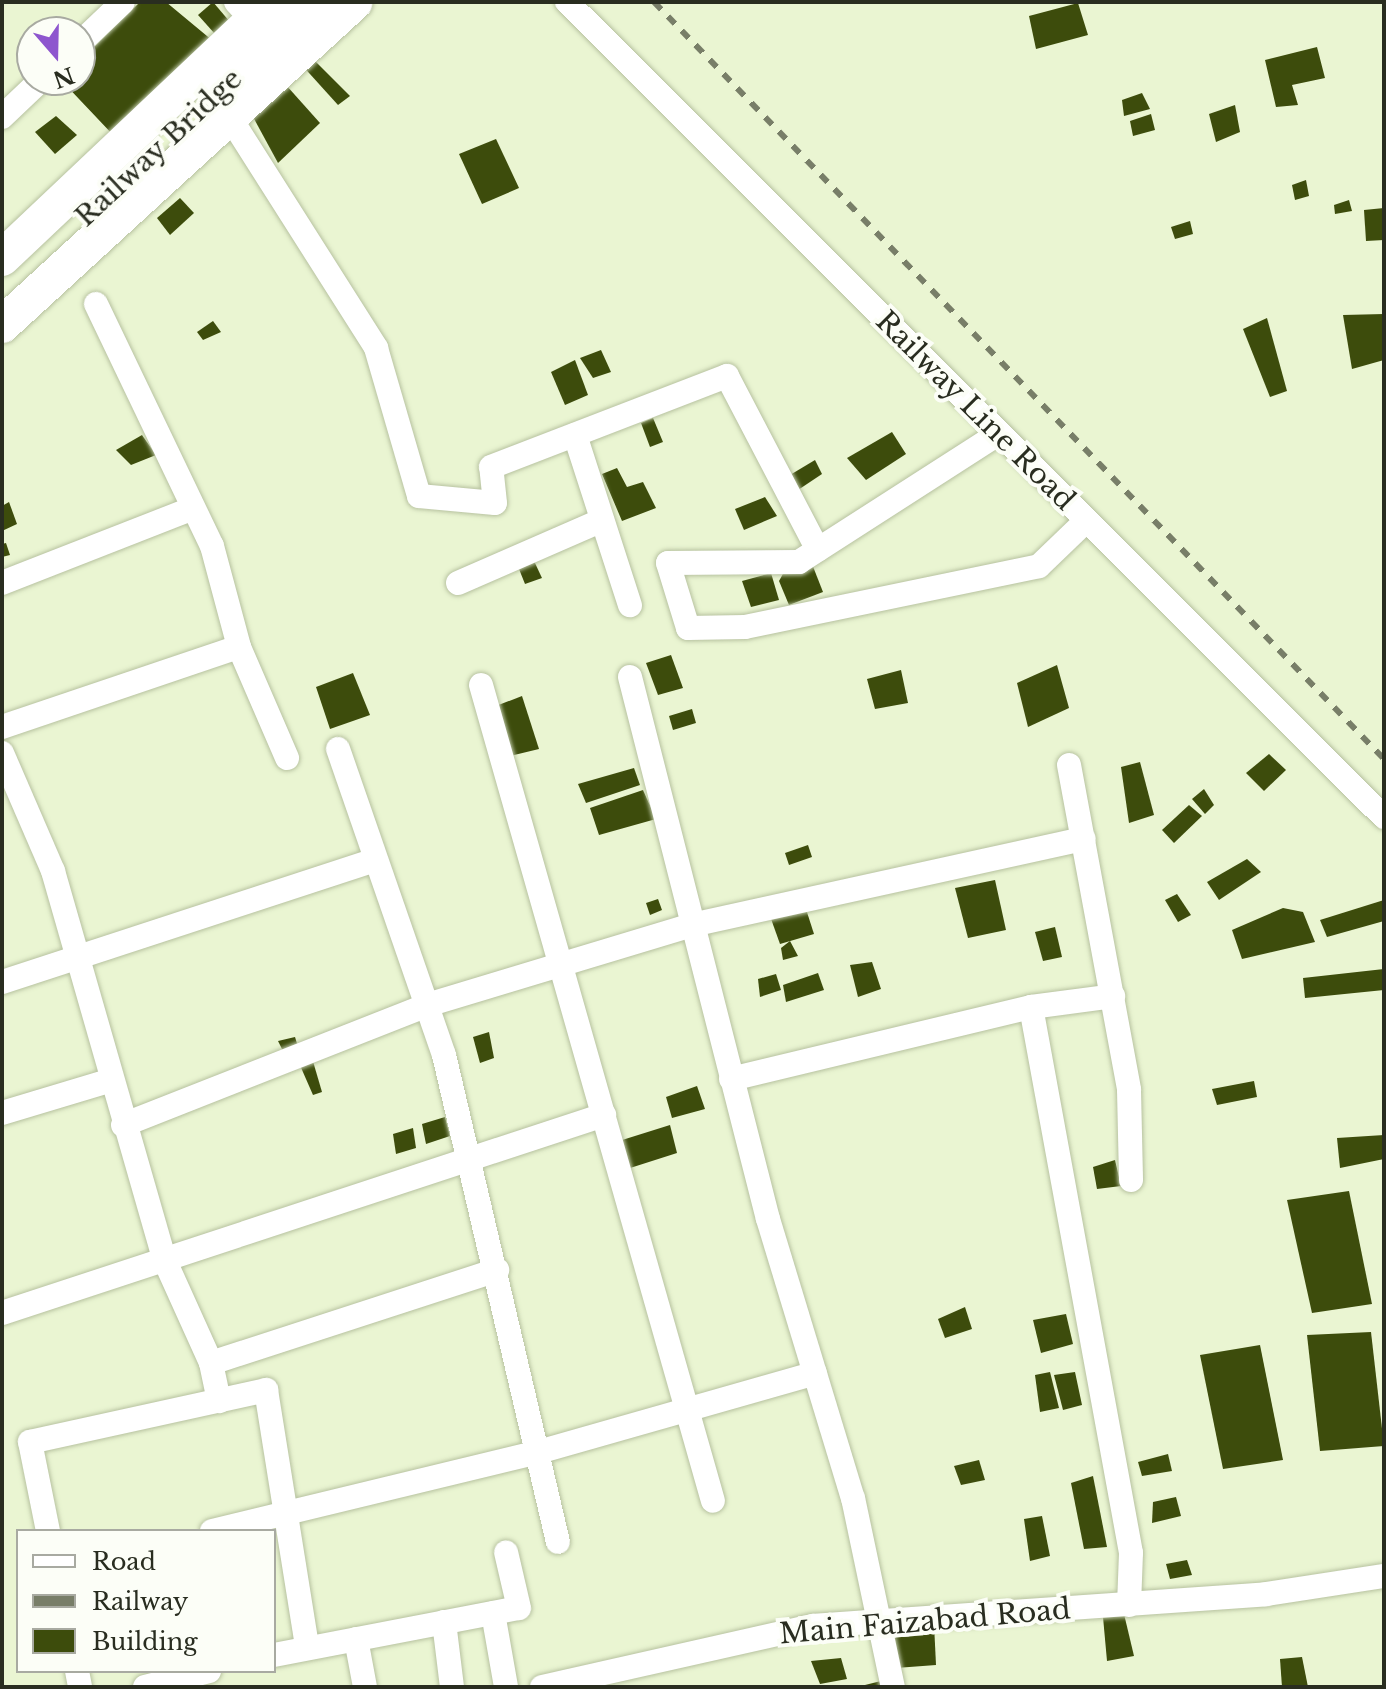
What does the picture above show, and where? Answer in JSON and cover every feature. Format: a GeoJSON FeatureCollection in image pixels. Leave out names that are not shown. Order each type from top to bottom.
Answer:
{"type":"FeatureCollection","features":[{"type":"Feature","properties":{"kind":"main road","name":"Railway Bridge"},"geometry":{"type":"LineString","coordinates":[[2,295],[316,2]]}},
{"type":"Feature","properties":{"kind":"main road"},"geometry":{"type":"LineString","coordinates":[[2,325],[355,2]]}},
{"type":"Feature","properties":{"kind":"main road"},"geometry":{"type":"LineString","coordinates":[[2,258],[254,8]]}},
{"type":"Feature","properties":{"kind":"street"},"geometry":{"type":"LineString","coordinates":[[96,28],[123,2]]}},
{"type":"Feature","properties":{"kind":"street","name":"Railway Line Road"},"geometry":{"type":"LineString","coordinates":[[567,2],[1384,817]]}},
{"type":"Feature","properties":{"kind":"street"},"geometry":{"type":"LineString","coordinates":[[2,117],[24,96]]}},
{"type":"Feature","properties":{"kind":"street"},"geometry":{"type":"LineString","coordinates":[[229,116],[376,348],[419,496],[495,503],[491,467],[727,376],[818,550]]}},
{"type":"Feature","properties":{"kind":"street"},"geometry":{"type":"LineString","coordinates":[[96,304],[212,546],[239,647],[287,758]]}},
{"type":"Feature","properties":{"kind":"street"},"geometry":{"type":"LineString","coordinates":[[998,434],[799,562],[668,563],[688,628],[745,627],[1039,566],[1086,521]]}},
{"type":"Feature","properties":{"kind":"street"},"geometry":{"type":"LineString","coordinates":[[575,435],[630,605]]}},
{"type":"Feature","properties":{"kind":"street"},"geometry":{"type":"LineString","coordinates":[[2,583],[193,508]]}},
{"type":"Feature","properties":{"kind":"street"},"geometry":{"type":"LineString","coordinates":[[458,583],[602,520]]}},
{"type":"Feature","properties":{"kind":"street"},"geometry":{"type":"LineString","coordinates":[[2,727],[239,647]]}},
{"type":"Feature","properties":{"kind":"street"},"geometry":{"type":"LineString","coordinates":[[630,677],[731,1079],[815,1373],[880,1622],[893,1687]]}},
{"type":"Feature","properties":{"kind":"street"},"geometry":{"type":"LineString","coordinates":[[481,685],[713,1501]]}},
{"type":"Feature","properties":{"kind":"street"},"geometry":{"type":"LineString","coordinates":[[338,749],[427,1005],[464,1161],[497,1270],[535,1453],[558,1542]]}},
{"type":"Feature","properties":{"kind":"street"},"geometry":{"type":"LineString","coordinates":[[2,753],[53,871],[79,958],[109,1081],[165,1261],[211,1363],[219,1401]]}},
{"type":"Feature","properties":{"kind":"street"},"geometry":{"type":"LineString","coordinates":[[1069,765],[1129,1090],[1131,1180]]}},
{"type":"Feature","properties":{"kind":"street"},"geometry":{"type":"LineString","coordinates":[[123,1125],[427,1005],[692,925],[1084,839]]}},
{"type":"Feature","properties":{"kind":"street"},"geometry":{"type":"LineString","coordinates":[[2,982],[376,860]]}},
{"type":"Feature","properties":{"kind":"street"},"geometry":{"type":"LineString","coordinates":[[731,1079],[1031,1007],[1113,996]]}},
{"type":"Feature","properties":{"kind":"street"},"geometry":{"type":"LineString","coordinates":[[1031,1007],[1131,1553],[1129,1605]]}},
{"type":"Feature","properties":{"kind":"street"},"geometry":{"type":"LineString","coordinates":[[2,1113],[109,1081]]}},
{"type":"Feature","properties":{"kind":"street"},"geometry":{"type":"LineString","coordinates":[[2,1313],[604,1115]]}},
{"type":"Feature","properties":{"kind":"street"},"geometry":{"type":"LineString","coordinates":[[211,1363],[497,1270]]}},
{"type":"Feature","properties":{"kind":"street"},"geometry":{"type":"LineString","coordinates":[[222,1529],[287,1516],[535,1453],[815,1373]]}},
{"type":"Feature","properties":{"kind":"street"},"geometry":{"type":"LineString","coordinates":[[48,1529],[30,1442],[266,1390],[307,1646]]}},
{"type":"Feature","properties":{"kind":"street"},"geometry":{"type":"LineString","coordinates":[[276,1654],[307,1646],[519,1608],[506,1552]]}},
{"type":"Feature","properties":{"kind":"street","name":"Main Faizabad Road"},"geometry":{"type":"LineString","coordinates":[[542,1687],[604,1681],[813,1626],[1266,1594],[1384,1576]]}},
{"type":"Feature","properties":{"kind":"street"},"geometry":{"type":"LineString","coordinates":[[493,1613],[506,1687]]}},
{"type":"Feature","properties":{"kind":"street"},"geometry":{"type":"LineString","coordinates":[[444,1622],[452,1687]]}},
{"type":"Feature","properties":{"kind":"street"},"geometry":{"type":"LineString","coordinates":[[356,1639],[365,1687]]}},
{"type":"Feature","properties":{"kind":"street"},"geometry":{"type":"LineString","coordinates":[[145,1687],[201,1673]]}},
{"type":"Feature","properties":{"kind":"building"},"geometry":{"type":"Polygon","coordinates":[[[140,2],[166,2],[213,41],[115,137],[76,96],[96,96],[96,45],[140,2]]]}},
{"type":"Feature","properties":{"kind":"building"},"geometry":{"type":"Polygon","coordinates":[[[213,2],[230,22],[215,34],[198,15],[213,2]]]}},
{"type":"Feature","properties":{"kind":"building"},"geometry":{"type":"Polygon","coordinates":[[[1078,3],[1088,35],[1036,49],[1029,16],[1078,3]]]}},
{"type":"Feature","properties":{"kind":"building"},"geometry":{"type":"Polygon","coordinates":[[[1317,47],[1325,78],[1292,85],[1298,105],[1276,107],[1265,60],[1317,47]]]}},
{"type":"Feature","properties":{"kind":"building"},"geometry":{"type":"Polygon","coordinates":[[[309,55],[350,96],[338,105],[300,63],[309,55]]]}},
{"type":"Feature","properties":{"kind":"building"},"geometry":{"type":"Polygon","coordinates":[[[286,85],[320,123],[278,163],[252,115],[286,85]]]}},
{"type":"Feature","properties":{"kind":"building"},"geometry":{"type":"Polygon","coordinates":[[[1142,93],[1150,109],[1124,116],[1122,100],[1142,93]]]}},
{"type":"Feature","properties":{"kind":"building"},"geometry":{"type":"Polygon","coordinates":[[[1235,105],[1240,132],[1216,142],[1209,114],[1235,105]]]}},
{"type":"Feature","properties":{"kind":"building"},"geometry":{"type":"Polygon","coordinates":[[[1151,114],[1155,130],[1133,136],[1130,121],[1151,114]]]}},
{"type":"Feature","properties":{"kind":"building"},"geometry":{"type":"Polygon","coordinates":[[[56,116],[77,135],[55,154],[35,132],[56,116]]]}},
{"type":"Feature","properties":{"kind":"building"},"geometry":{"type":"Polygon","coordinates":[[[496,139],[519,188],[482,204],[459,154],[496,139]]]}},
{"type":"Feature","properties":{"kind":"building"},"geometry":{"type":"Polygon","coordinates":[[[1306,180],[1309,196],[1295,200],[1292,185],[1306,180]]]}},
{"type":"Feature","properties":{"kind":"building"},"geometry":{"type":"Polygon","coordinates":[[[180,198],[194,213],[170,235],[157,218],[180,198]]]}},
{"type":"Feature","properties":{"kind":"building"},"geometry":{"type":"Polygon","coordinates":[[[1349,200],[1352,211],[1335,214],[1334,205],[1349,200]]]}},
{"type":"Feature","properties":{"kind":"building"},"geometry":{"type":"Polygon","coordinates":[[[1384,208],[1384,240],[1366,241],[1364,210],[1384,208]]]}},
{"type":"Feature","properties":{"kind":"building"},"geometry":{"type":"Polygon","coordinates":[[[1190,221],[1193,234],[1175,239],[1171,227],[1190,221]]]}},
{"type":"Feature","properties":{"kind":"building"},"geometry":{"type":"Polygon","coordinates":[[[1384,314],[1384,360],[1352,369],[1343,315],[1384,314]]]}},
{"type":"Feature","properties":{"kind":"building"},"geometry":{"type":"Polygon","coordinates":[[[1267,318],[1287,391],[1270,397],[1243,329],[1267,318]]]}},
{"type":"Feature","properties":{"kind":"building"},"geometry":{"type":"Polygon","coordinates":[[[213,321],[221,332],[203,340],[197,332],[213,321]]]}},
{"type":"Feature","properties":{"kind":"building"},"geometry":{"type":"Polygon","coordinates":[[[601,350],[611,372],[593,378],[580,358],[601,350]]]}},
{"type":"Feature","properties":{"kind":"building"},"geometry":{"type":"Polygon","coordinates":[[[575,360],[588,395],[565,405],[551,372],[575,360]]]}},
{"type":"Feature","properties":{"kind":"building"},"geometry":{"type":"Polygon","coordinates":[[[653,418],[663,442],[650,447],[641,423],[653,418]]]}},
{"type":"Feature","properties":{"kind":"building"},"geometry":{"type":"Polygon","coordinates":[[[892,432],[906,454],[866,480],[847,458],[892,432]]]}},
{"type":"Feature","properties":{"kind":"building"},"geometry":{"type":"Polygon","coordinates":[[[142,435],[156,455],[131,465],[116,450],[142,435]]]}},
{"type":"Feature","properties":{"kind":"building"},"geometry":{"type":"Polygon","coordinates":[[[815,460],[822,474],[795,492],[785,478],[815,460]]]}},
{"type":"Feature","properties":{"kind":"building"},"geometry":{"type":"Polygon","coordinates":[[[617,468],[627,487],[643,482],[656,508],[622,521],[602,474],[617,468]]]}},
{"type":"Feature","properties":{"kind":"building"},"geometry":{"type":"Polygon","coordinates":[[[765,497],[777,516],[744,530],[735,509],[765,497]]]}},
{"type":"Feature","properties":{"kind":"building"},"geometry":{"type":"Polygon","coordinates":[[[9,502],[17,524],[2,531],[2,506],[9,502]]]}},
{"type":"Feature","properties":{"kind":"building"},"geometry":{"type":"Polygon","coordinates":[[[6,543],[10,555],[2,557],[2,544],[6,543]]]}},
{"type":"Feature","properties":{"kind":"building"},"geometry":{"type":"Polygon","coordinates":[[[534,561],[542,578],[525,584],[519,569],[534,561]]]}},
{"type":"Feature","properties":{"kind":"building"},"geometry":{"type":"Polygon","coordinates":[[[812,564],[823,592],[789,605],[779,581],[784,572],[812,564]]]}},
{"type":"Feature","properties":{"kind":"building"},"geometry":{"type":"Polygon","coordinates":[[[771,573],[779,600],[751,607],[742,581],[771,573]]]}},
{"type":"Feature","properties":{"kind":"building"},"geometry":{"type":"Polygon","coordinates":[[[671,655],[683,688],[658,695],[646,663],[671,655]]]}},
{"type":"Feature","properties":{"kind":"building"},"geometry":{"type":"Polygon","coordinates":[[[1057,665],[1069,708],[1028,727],[1017,683],[1057,665]]]}},
{"type":"Feature","properties":{"kind":"building"},"geometry":{"type":"Polygon","coordinates":[[[901,670],[908,703],[875,709],[867,679],[901,670]]]}},
{"type":"Feature","properties":{"kind":"building"},"geometry":{"type":"Polygon","coordinates":[[[353,673],[370,715],[330,729],[316,687],[353,673]]]}},
{"type":"Feature","properties":{"kind":"building"},"geometry":{"type":"Polygon","coordinates":[[[522,696],[539,749],[510,756],[496,706],[522,696]]]}},
{"type":"Feature","properties":{"kind":"building"},"geometry":{"type":"Polygon","coordinates":[[[692,709],[696,723],[673,730],[669,716],[692,709]]]}},
{"type":"Feature","properties":{"kind":"building"},"geometry":{"type":"Polygon","coordinates":[[[1269,754],[1286,770],[1264,791],[1246,773],[1269,754]]]}},
{"type":"Feature","properties":{"kind":"building"},"geometry":{"type":"Polygon","coordinates":[[[1140,762],[1154,815],[1129,823],[1121,767],[1140,762]]]}},
{"type":"Feature","properties":{"kind":"building"},"geometry":{"type":"Polygon","coordinates":[[[634,768],[640,785],[586,803],[578,784],[634,768]]]}},
{"type":"Feature","properties":{"kind":"building"},"geometry":{"type":"Polygon","coordinates":[[[1204,789],[1214,805],[1205,814],[1192,799],[1204,789]]]}},
{"type":"Feature","properties":{"kind":"building"},"geometry":{"type":"Polygon","coordinates":[[[643,790],[656,819],[599,835],[590,808],[643,790]]]}},
{"type":"Feature","properties":{"kind":"building"},"geometry":{"type":"Polygon","coordinates":[[[1189,805],[1202,816],[1174,843],[1162,830],[1189,805]]]}},
{"type":"Feature","properties":{"kind":"building"},"geometry":{"type":"Polygon","coordinates":[[[808,845],[812,857],[789,865],[785,853],[808,845]]]}},
{"type":"Feature","properties":{"kind":"building"},"geometry":{"type":"Polygon","coordinates":[[[1247,859],[1261,872],[1219,900],[1207,882],[1247,859]]]}},
{"type":"Feature","properties":{"kind":"building"},"geometry":{"type":"Polygon","coordinates":[[[995,880],[1006,930],[968,938],[955,888],[995,880]]]}},
{"type":"Feature","properties":{"kind":"building"},"geometry":{"type":"Polygon","coordinates":[[[1177,894],[1191,915],[1178,922],[1165,900],[1177,894]]]}},
{"type":"Feature","properties":{"kind":"building"},"geometry":{"type":"Polygon","coordinates":[[[658,899],[662,910],[650,915],[646,903],[658,899]]]}},
{"type":"Feature","properties":{"kind":"building"},"geometry":{"type":"Polygon","coordinates":[[[1384,900],[1384,921],[1327,937],[1320,920],[1384,900]]]}},
{"type":"Feature","properties":{"kind":"building"},"geometry":{"type":"Polygon","coordinates":[[[805,906],[814,934],[780,944],[770,916],[805,906]]]}},
{"type":"Feature","properties":{"kind":"building"},"geometry":{"type":"Polygon","coordinates":[[[1283,908],[1303,912],[1315,942],[1242,959],[1232,930],[1283,908]]]}},
{"type":"Feature","properties":{"kind":"building"},"geometry":{"type":"Polygon","coordinates":[[[1055,927],[1062,957],[1043,961],[1035,932],[1055,927]]]}},
{"type":"Feature","properties":{"kind":"building"},"geometry":{"type":"Polygon","coordinates":[[[790,941],[798,956],[783,960],[781,948],[790,941]]]}},
{"type":"Feature","properties":{"kind":"building"},"geometry":{"type":"Polygon","coordinates":[[[872,962],[881,989],[858,997],[850,965],[872,962]]]}},
{"type":"Feature","properties":{"kind":"building"},"geometry":{"type":"Polygon","coordinates":[[[1384,969],[1384,990],[1305,998],[1303,978],[1384,969]]]}},
{"type":"Feature","properties":{"kind":"building"},"geometry":{"type":"Polygon","coordinates":[[[818,973],[824,990],[786,1002],[783,985],[818,973]]]}},
{"type":"Feature","properties":{"kind":"building"},"geometry":{"type":"Polygon","coordinates":[[[776,974],[781,990],[760,997],[758,979],[776,974]]]}},
{"type":"Feature","properties":{"kind":"building"},"geometry":{"type":"Polygon","coordinates":[[[489,1032],[494,1058],[480,1063],[473,1037],[489,1032]]]}},
{"type":"Feature","properties":{"kind":"building"},"geometry":{"type":"Polygon","coordinates":[[[295,1037],[300,1053],[286,1057],[278,1041],[295,1037]]]}},
{"type":"Feature","properties":{"kind":"building"},"geometry":{"type":"Polygon","coordinates":[[[312,1058],[322,1092],[313,1095],[299,1063],[312,1058]]]}},
{"type":"Feature","properties":{"kind":"building"},"geometry":{"type":"Polygon","coordinates":[[[1254,1081],[1257,1097],[1217,1105],[1212,1089],[1254,1081]]]}},
{"type":"Feature","properties":{"kind":"building"},"geometry":{"type":"Polygon","coordinates":[[[697,1086],[705,1109],[672,1118],[666,1097],[697,1086]]]}},
{"type":"Feature","properties":{"kind":"building"},"geometry":{"type":"Polygon","coordinates":[[[445,1117],[450,1136],[426,1144],[422,1124],[445,1117]]]}},
{"type":"Feature","properties":{"kind":"building"},"geometry":{"type":"Polygon","coordinates":[[[670,1125],[677,1153],[627,1169],[619,1141],[670,1125]]]}},
{"type":"Feature","properties":{"kind":"building"},"geometry":{"type":"Polygon","coordinates":[[[413,1128],[416,1148],[396,1154],[393,1134],[413,1128]]]}},
{"type":"Feature","properties":{"kind":"building"},"geometry":{"type":"Polygon","coordinates":[[[1384,1135],[1384,1159],[1340,1168],[1337,1138],[1384,1135]]]}},
{"type":"Feature","properties":{"kind":"building"},"geometry":{"type":"Polygon","coordinates":[[[1115,1160],[1121,1186],[1097,1189],[1093,1167],[1115,1160]]]}},
{"type":"Feature","properties":{"kind":"building"},"geometry":{"type":"Polygon","coordinates":[[[1349,1191],[1372,1304],[1312,1313],[1287,1200],[1349,1191]]]}},
{"type":"Feature","properties":{"kind":"building"},"geometry":{"type":"Polygon","coordinates":[[[965,1307],[972,1329],[945,1338],[938,1319],[965,1307]]]}},
{"type":"Feature","properties":{"kind":"building"},"geometry":{"type":"Polygon","coordinates":[[[1066,1314],[1073,1344],[1041,1353],[1033,1320],[1066,1314]]]}},
{"type":"Feature","properties":{"kind":"building"},"geometry":{"type":"Polygon","coordinates":[[[1371,1332],[1384,1446],[1320,1451],[1307,1335],[1371,1332]]]}},
{"type":"Feature","properties":{"kind":"building"},"geometry":{"type":"Polygon","coordinates":[[[1260,1345],[1283,1460],[1223,1469],[1200,1355],[1260,1345]]]}},
{"type":"Feature","properties":{"kind":"building"},"geometry":{"type":"Polygon","coordinates":[[[1050,1372],[1059,1408],[1040,1412],[1035,1375],[1050,1372]]]}},
{"type":"Feature","properties":{"kind":"building"},"geometry":{"type":"Polygon","coordinates":[[[1075,1372],[1082,1405],[1063,1410],[1054,1375],[1075,1372]]]}},
{"type":"Feature","properties":{"kind":"building"},"geometry":{"type":"Polygon","coordinates":[[[1168,1454],[1172,1471],[1142,1476],[1138,1462],[1168,1454]]]}},
{"type":"Feature","properties":{"kind":"building"},"geometry":{"type":"Polygon","coordinates":[[[979,1460],[985,1480],[961,1485],[954,1466],[979,1460]]]}},
{"type":"Feature","properties":{"kind":"building"},"geometry":{"type":"Polygon","coordinates":[[[1093,1476],[1107,1547],[1084,1549],[1071,1483],[1093,1476]]]}},
{"type":"Feature","properties":{"kind":"building"},"geometry":{"type":"Polygon","coordinates":[[[1176,1497],[1181,1516],[1152,1523],[1153,1502],[1176,1497]]]}},
{"type":"Feature","properties":{"kind":"building"},"geometry":{"type":"Polygon","coordinates":[[[1042,1516],[1050,1556],[1030,1561],[1024,1519],[1042,1516]]]}},
{"type":"Feature","properties":{"kind":"building"},"geometry":{"type":"Polygon","coordinates":[[[1187,1560],[1192,1575],[1170,1579],[1166,1564],[1187,1560]]]}},
{"type":"Feature","properties":{"kind":"building"},"geometry":{"type":"Polygon","coordinates":[[[1124,1614],[1134,1656],[1107,1661],[1103,1617],[1124,1614]]]}},
{"type":"Feature","properties":{"kind":"building"},"geometry":{"type":"Polygon","coordinates":[[[934,1624],[936,1665],[896,1668],[889,1628],[934,1624]]]}},
{"type":"Feature","properties":{"kind":"building"},"geometry":{"type":"Polygon","coordinates":[[[1302,1657],[1308,1687],[1282,1687],[1280,1659],[1302,1657]]]}},
{"type":"Feature","properties":{"kind":"building"},"geometry":{"type":"Polygon","coordinates":[[[841,1658],[847,1679],[820,1684],[811,1661],[841,1658]]]}},
{"type":"Feature","properties":{"kind":"building"},"geometry":{"type":"Polygon","coordinates":[[[881,1681],[881,1687],[861,1687],[861,1686],[881,1681]]]}},
{"type":"Feature","properties":{"kind":"railway"},"geometry":{"type":"LineString","coordinates":[[654,2],[1384,759]]}}]}
